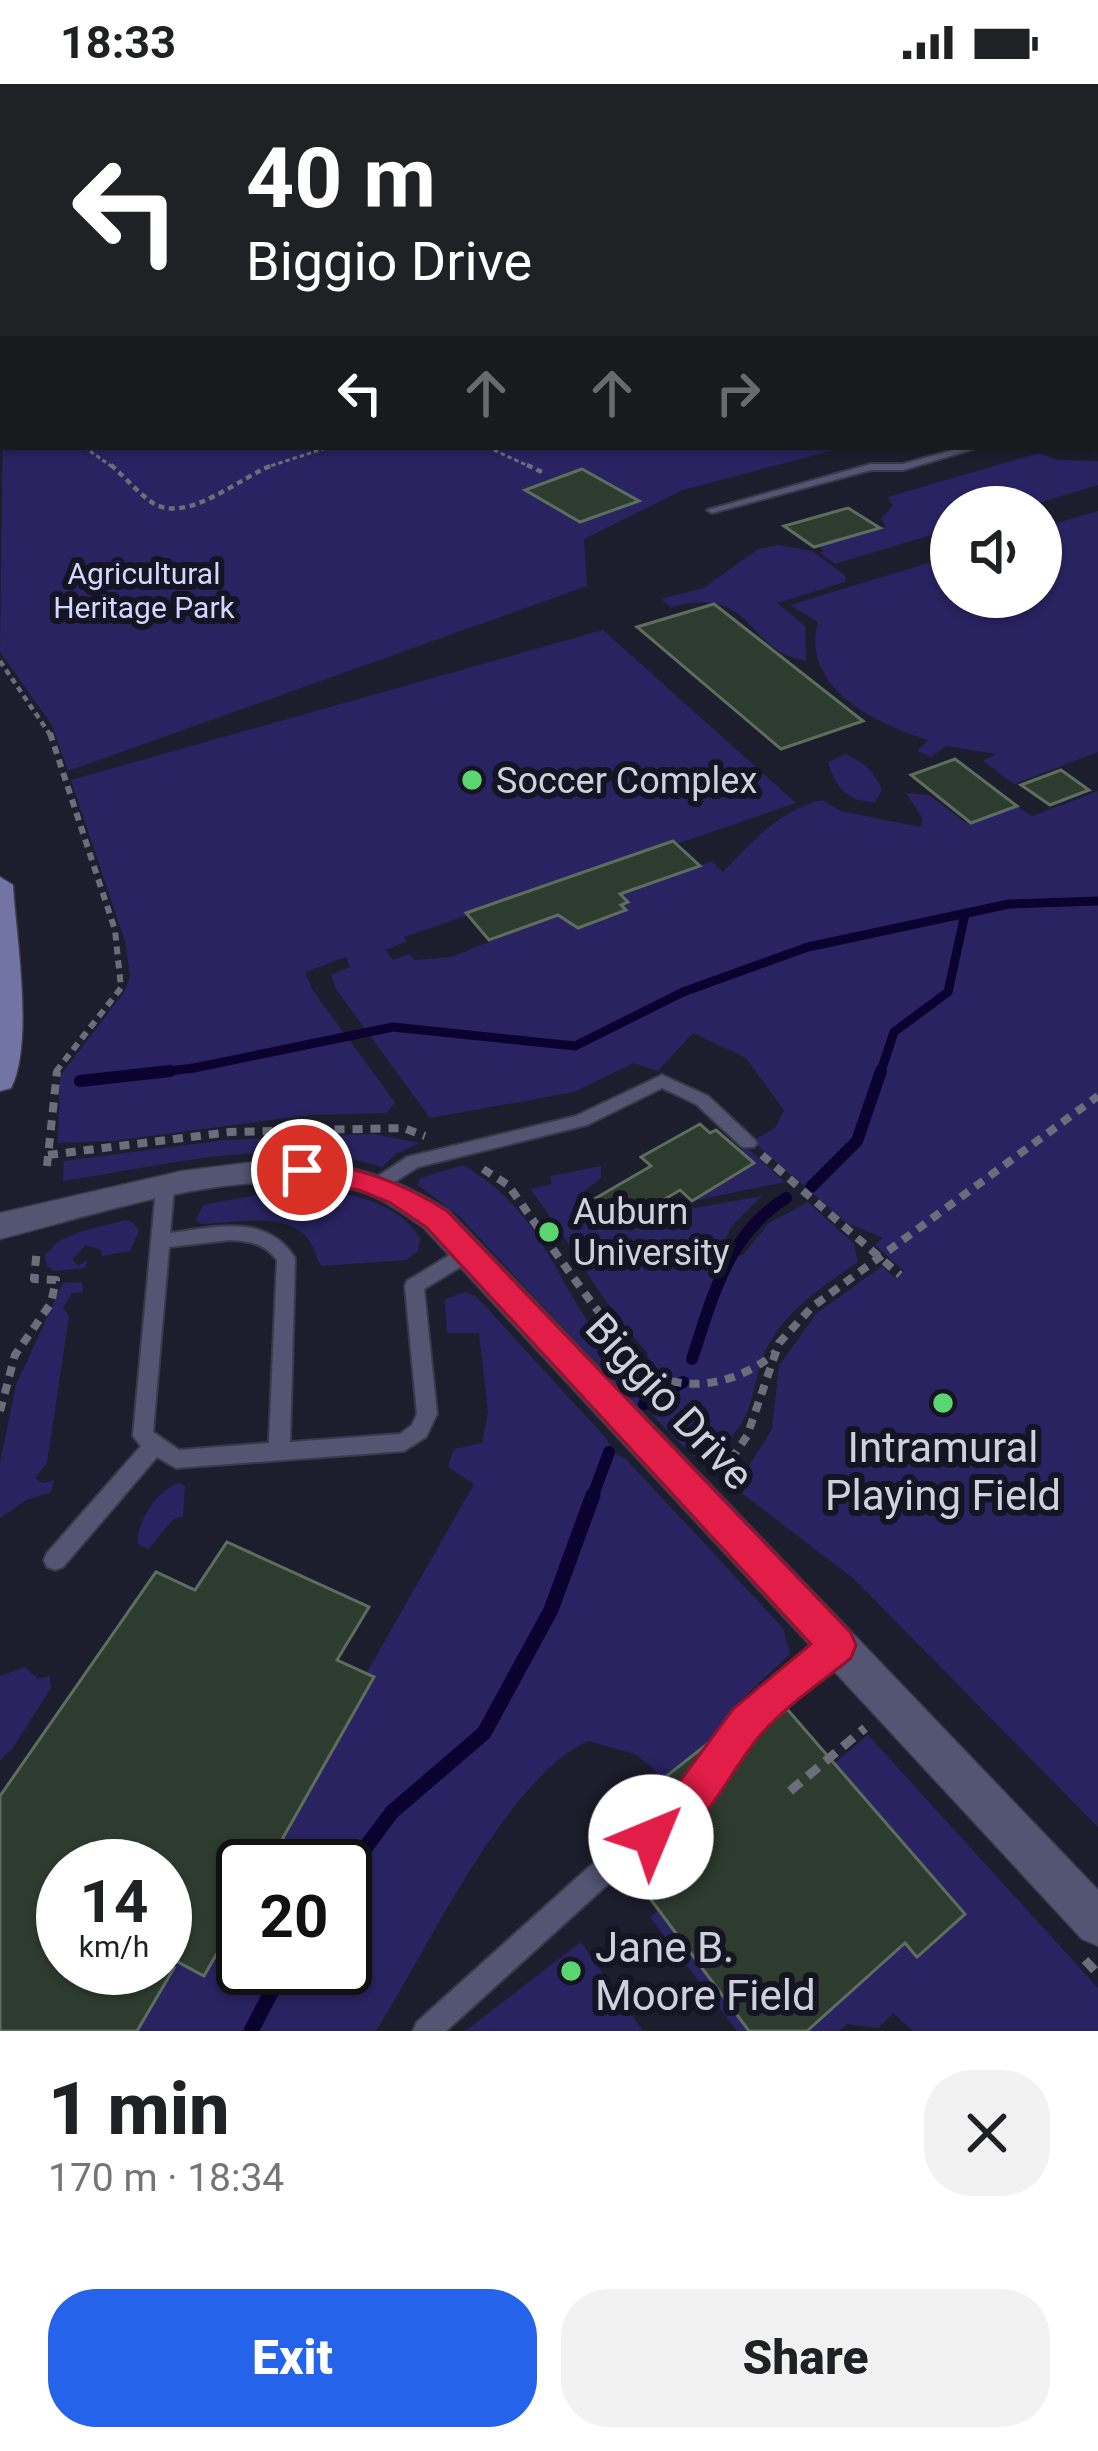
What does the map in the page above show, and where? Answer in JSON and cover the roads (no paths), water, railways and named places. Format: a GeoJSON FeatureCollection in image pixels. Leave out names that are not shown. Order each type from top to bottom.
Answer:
{"type":"FeatureCollection","features":[{"type":"Feature","properties":{"kind":"street"},"geometry":{"type":"LineString","coordinates":[[0,885],[6,1016],[0,1080]]}},
{"type":"Feature","properties":{"kind":"street","name":"Biggio Drive"},"geometry":{"type":"LineString","coordinates":[[0,1226],[165,1189],[302,1170],[377,1186],[436,1219],[1098,1924]]}},
{"type":"Feature","properties":{"kind":"lane"},"geometry":{"type":"LineString","coordinates":[[712,510],[871,466],[903,467],[964,450]]}},
{"type":"Feature","properties":{"kind":"lane"},"geometry":{"type":"LineString","coordinates":[[377,1186],[413,1162],[581,1121],[662,1081],[702,1100],[748,1143]]}},
{"type":"Feature","properties":{"kind":"lane"},"geometry":{"type":"LineString","coordinates":[[165,1189],[142,1436],[176,1459],[404,1442],[419,1431],[428,1414],[414,1286],[468,1252]]}},
{"type":"Feature","properties":{"kind":"lane"},"geometry":{"type":"LineString","coordinates":[[160,1241],[261,1233],[278,1243],[286,1258],[279,1451]]}},
{"type":"Feature","properties":{"kind":"lane"},"geometry":{"type":"LineString","coordinates":[[55,1560],[155,1444]]}},
{"type":"Feature","properties":{"kind":"lane"},"geometry":{"type":"LineString","coordinates":[[426,2031],[598,1876],[678,1817],[746,1722],[838,1645]]}},
{"type":"Feature","properties":{"kind":"waterway"},"geometry":{"type":"LineString","coordinates":[[156,1072],[393,1027],[575,1046],[683,992],[808,947],[1009,904],[1098,901]]}},
{"type":"Feature","properties":{"kind":"waterway"},"geometry":{"type":"LineString","coordinates":[[881,1071],[894,1032],[948,992],[965,914]]}},
{"type":"Feature","properties":{"kind":"waterway"},"geometry":{"type":"LineString","coordinates":[[156,1072],[170,1071]]}},
{"type":"Feature","properties":{"kind":"waterway"},"geometry":{"type":"LineString","coordinates":[[811,1187],[857,1141],[881,1071]]}},
{"type":"Feature","properties":{"kind":"waterway"},"geometry":{"type":"LineString","coordinates":[[80,1081],[156,1072]]}},
{"type":"Feature","properties":{"kind":"waterway"},"geometry":{"type":"LineString","coordinates":[[144,1074],[156,1072]]}},
{"type":"Feature","properties":{"kind":"waterway"},"geometry":{"type":"LineString","coordinates":[[692,1359],[715,1290],[736,1249],[749,1230],[786,1198]]}},
{"type":"Feature","properties":{"kind":"waterway"},"geometry":{"type":"LineString","coordinates":[[644,1404],[683,1382]]}},
{"type":"Feature","properties":{"kind":"waterway"},"geometry":{"type":"LineString","coordinates":[[592,1498],[609,1452]]}},
{"type":"Feature","properties":{"kind":"waterway"},"geometry":{"type":"LineString","coordinates":[[372,1839],[392,1812],[484,1733],[551,1610],[593,1495]]}},
{"type":"Feature","properties":{"kind":"waterway"},"geometry":{"type":"LineString","coordinates":[[251,2031],[270,1995]]}},
{"type":"Feature","properties":{"kind":"place","name":"Soccer Complex"},"geometry":{"type":"Point","coordinates":[472,780]}},
{"type":"Feature","properties":{"kind":"place","name":"Auburn University"},"geometry":{"type":"Point","coordinates":[549,1232]}},
{"type":"Feature","properties":{"kind":"place","name":"Intramural Playing Field"},"geometry":{"type":"Point","coordinates":[943,1403]}},
{"type":"Feature","properties":{"kind":"place","name":"Jane B. Moore Field"},"geometry":{"type":"Point","coordinates":[571,1971]}},
{"type":"Feature","properties":{"kind":"park label","name":"Agricultural Heritage Park"},"geometry":{"type":"Point","coordinates":[144,591]}}]}
